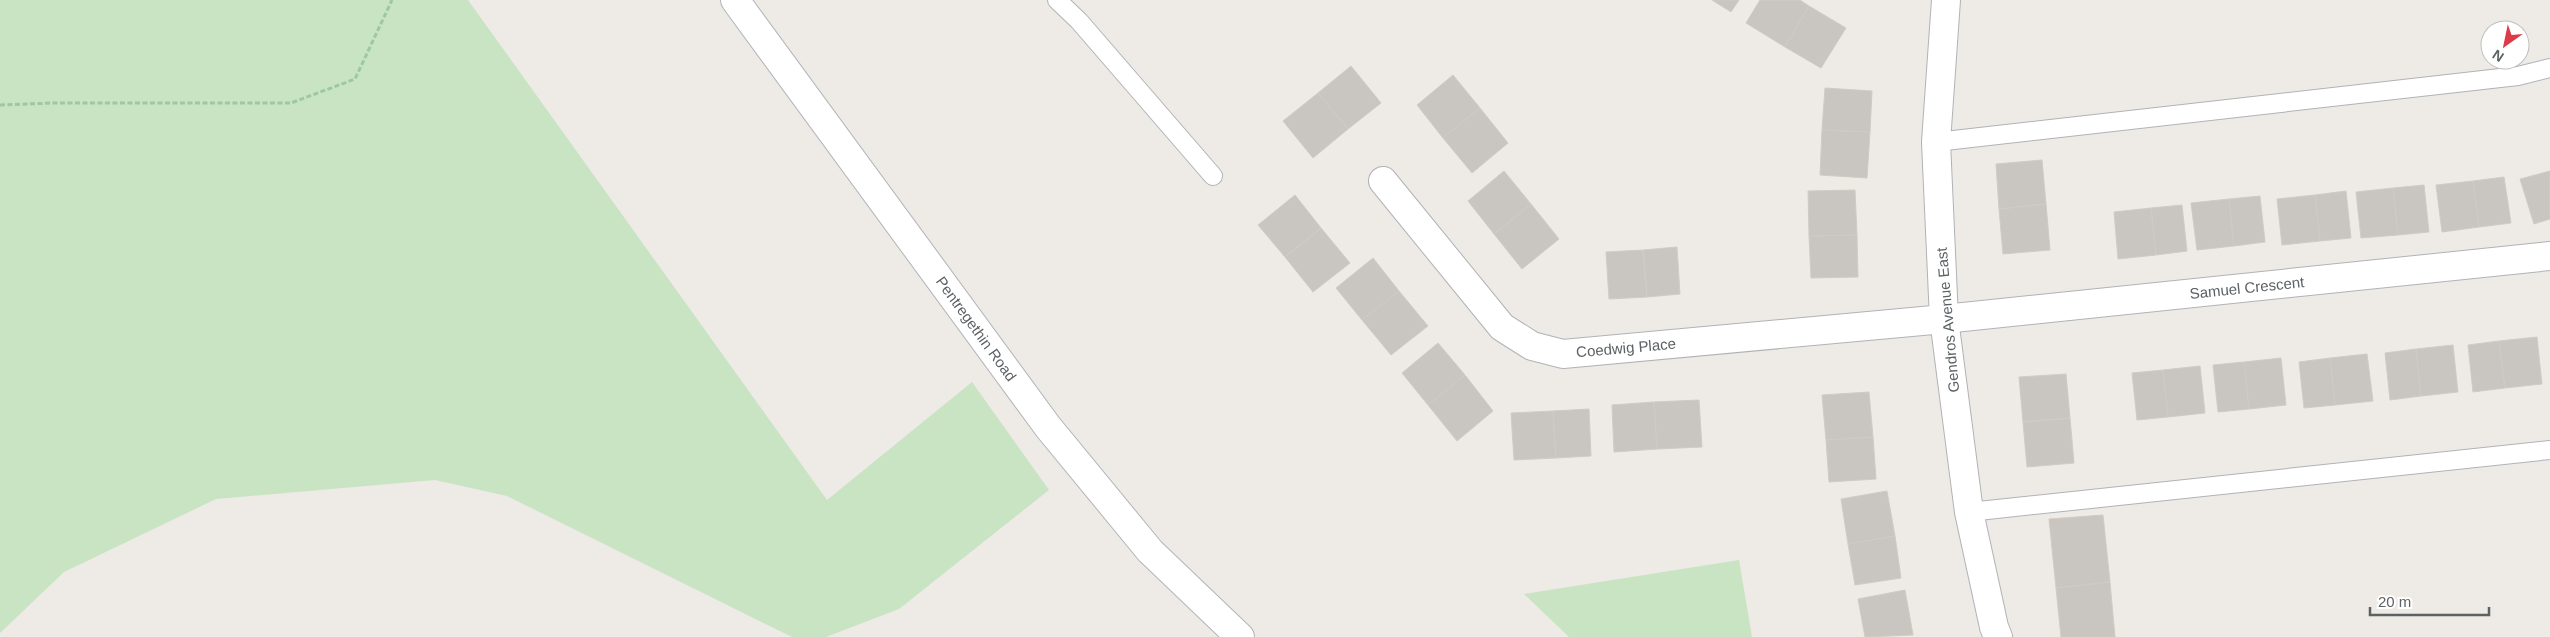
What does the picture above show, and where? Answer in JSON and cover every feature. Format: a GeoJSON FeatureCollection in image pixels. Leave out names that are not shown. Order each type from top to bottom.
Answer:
{"type":"FeatureCollection","features":[{"type":"Feature","properties":{"kind":"street","name":"Pentregethin Road"},"geometry":{"type":"LineString","coordinates":[[735,0],[1048,427],[1150,550],[1240,637]]}},
{"type":"Feature","properties":{"kind":"street","name":"Gendros Avenue East"},"geometry":{"type":"LineString","coordinates":[[1946,0],[1936,142],[1944,319],[1969,512],[1998,637]]}},
{"type":"Feature","properties":{"kind":"street","name":"Coedwig Place"},"geometry":{"type":"LineString","coordinates":[[1383,181],[1502,327],[1532,346],[1563,354],[1944,319]]}},
{"type":"Feature","properties":{"kind":"street","name":"Samuel Crescent"},"geometry":{"type":"LineString","coordinates":[[1944,319],[2550,256]]}},
{"type":"Feature","properties":{"kind":"lane"},"geometry":{"type":"LineString","coordinates":[[1057,0],[1079,21],[1213,176]]}},
{"type":"Feature","properties":{"kind":"lane"},"geometry":{"type":"LineString","coordinates":[[1936,142],[2518,76],[2550,68]]}},
{"type":"Feature","properties":{"kind":"lane"},"geometry":{"type":"LineString","coordinates":[[1969,512],[2550,450]]}},
{"type":"Feature","properties":{"kind":"path"},"geometry":{"type":"LineString","coordinates":[[0,105],[291,102],[355,79],[392,0]]}},
{"type":"Feature","properties":{"kind":"green space"},"geometry":{"type":"Polygon","coordinates":[[[0,0],[468,0],[827,500],[972,382],[1049,490],[899,609],[826,637],[792,637],[507,496],[435,480],[216,499],[64,572],[0,633],[0,0]]]}},
{"type":"Feature","properties":{"kind":"green space"},"geometry":{"type":"Polygon","coordinates":[[[1739,560],[1752,637],[1569,637],[1524,594],[1739,560]]]}},
{"type":"Feature","properties":{"kind":"building"},"geometry":{"type":"Polygon","coordinates":[[[1712,0],[1739,0],[1731,12],[1712,0]]]}},
{"type":"Feature","properties":{"kind":"building"},"geometry":{"type":"Polygon","coordinates":[[[1760,0],[1800,0],[1809,6],[1785,47],[1746,23],[1760,0]]]}},
{"type":"Feature","properties":{"kind":"building"},"geometry":{"type":"Polygon","coordinates":[[[1809,6],[1846,28],[1821,68],[1785,47],[1809,6]]]}},
{"type":"Feature","properties":{"kind":"building"},"geometry":{"type":"Polygon","coordinates":[[[1351,66],[1381,103],[1348,129],[1318,93],[1351,66]]]}},
{"type":"Feature","properties":{"kind":"building"},"geometry":{"type":"Polygon","coordinates":[[[1453,75],[1480,108],[1443,138],[1417,105],[1453,75]]]}},
{"type":"Feature","properties":{"kind":"building"},"geometry":{"type":"Polygon","coordinates":[[[1825,88],[1872,91],[1870,132],[1822,130],[1825,88]]]}},
{"type":"Feature","properties":{"kind":"building"},"geometry":{"type":"Polygon","coordinates":[[[1318,93],[1348,129],[1313,158],[1283,121],[1318,93]]]}},
{"type":"Feature","properties":{"kind":"building"},"geometry":{"type":"Polygon","coordinates":[[[1480,108],[1508,143],[1472,173],[1443,138],[1480,108]]]}},
{"type":"Feature","properties":{"kind":"building"},"geometry":{"type":"Polygon","coordinates":[[[1822,130],[1870,132],[1867,178],[1820,175],[1822,130]]]}},
{"type":"Feature","properties":{"kind":"building"},"geometry":{"type":"Polygon","coordinates":[[[2042,160],[2046,204],[1999,209],[1996,164],[2042,160]]]}},
{"type":"Feature","properties":{"kind":"building"},"geometry":{"type":"Polygon","coordinates":[[[1504,171],[1531,204],[1494,234],[1468,201],[1504,171]]]}},
{"type":"Feature","properties":{"kind":"building"},"geometry":{"type":"Polygon","coordinates":[[[2550,171],[2550,219],[2534,224],[2520,179],[2550,171]]]}},
{"type":"Feature","properties":{"kind":"building"},"geometry":{"type":"Polygon","coordinates":[[[2504,177],[2511,223],[2479,227],[2473,181],[2504,177]]]}},
{"type":"Feature","properties":{"kind":"building"},"geometry":{"type":"Polygon","coordinates":[[[2473,181],[2479,227],[2442,232],[2436,185],[2473,181]]]}},
{"type":"Feature","properties":{"kind":"building"},"geometry":{"type":"Polygon","coordinates":[[[2424,185],[2429,232],[2398,235],[2393,188],[2424,185]]]}},
{"type":"Feature","properties":{"kind":"building"},"geometry":{"type":"Polygon","coordinates":[[[2393,188],[2398,235],[2361,238],[2356,192],[2393,188]]]}},
{"type":"Feature","properties":{"kind":"building"},"geometry":{"type":"Polygon","coordinates":[[[1855,190],[1857,235],[1809,236],[1808,191],[1855,190]]]}},
{"type":"Feature","properties":{"kind":"building"},"geometry":{"type":"Polygon","coordinates":[[[2346,191],[2351,238],[2320,241],[2315,195],[2346,191]]]}},
{"type":"Feature","properties":{"kind":"building"},"geometry":{"type":"Polygon","coordinates":[[[1295,195],[1321,228],[1285,257],[1258,225],[1295,195]]]}},
{"type":"Feature","properties":{"kind":"building"},"geometry":{"type":"Polygon","coordinates":[[[2315,195],[2320,241],[2282,245],[2277,199],[2315,195]]]}},
{"type":"Feature","properties":{"kind":"building"},"geometry":{"type":"Polygon","coordinates":[[[2260,196],[2265,242],[2234,246],[2229,199],[2260,196]]]}},
{"type":"Feature","properties":{"kind":"building"},"geometry":{"type":"Polygon","coordinates":[[[2229,199],[2234,246],[2197,250],[2191,203],[2229,199]]]}},
{"type":"Feature","properties":{"kind":"building"},"geometry":{"type":"Polygon","coordinates":[[[1531,204],[1559,239],[1522,269],[1494,234],[1531,204]]]}},
{"type":"Feature","properties":{"kind":"building"},"geometry":{"type":"Polygon","coordinates":[[[2046,204],[2050,250],[2003,254],[1999,209],[2046,204]]]}},
{"type":"Feature","properties":{"kind":"building"},"geometry":{"type":"Polygon","coordinates":[[[2182,205],[2187,251],[2156,255],[2151,208],[2182,205]]]}},
{"type":"Feature","properties":{"kind":"building"},"geometry":{"type":"Polygon","coordinates":[[[2151,208],[2156,255],[2118,259],[2114,212],[2151,208]]]}},
{"type":"Feature","properties":{"kind":"building"},"geometry":{"type":"Polygon","coordinates":[[[1321,228],[1350,263],[1313,292],[1285,257],[1321,228]]]}},
{"type":"Feature","properties":{"kind":"building"},"geometry":{"type":"Polygon","coordinates":[[[1857,235],[1858,277],[1811,278],[1809,236],[1857,235]]]}},
{"type":"Feature","properties":{"kind":"building"},"geometry":{"type":"Polygon","coordinates":[[[1677,247],[1680,294],[1647,297],[1643,250],[1677,247]]]}},
{"type":"Feature","properties":{"kind":"building"},"geometry":{"type":"Polygon","coordinates":[[[1643,250],[1647,297],[1609,299],[1606,252],[1643,250]]]}},
{"type":"Feature","properties":{"kind":"building"},"geometry":{"type":"Polygon","coordinates":[[[1373,258],[1399,291],[1362,320],[1336,288],[1373,258]]]}},
{"type":"Feature","properties":{"kind":"building"},"geometry":{"type":"Polygon","coordinates":[[[1399,291],[1428,326],[1391,355],[1362,320],[1399,291]]]}},
{"type":"Feature","properties":{"kind":"building"},"geometry":{"type":"Polygon","coordinates":[[[2537,337],[2542,384],[2505,388],[2499,341],[2537,337]]]}},
{"type":"Feature","properties":{"kind":"building"},"geometry":{"type":"Polygon","coordinates":[[[2499,341],[2505,388],[2473,392],[2468,345],[2499,341]]]}},
{"type":"Feature","properties":{"kind":"building"},"geometry":{"type":"Polygon","coordinates":[[[1438,343],[1465,375],[1428,405],[1402,373],[1438,343]]]}},
{"type":"Feature","properties":{"kind":"building"},"geometry":{"type":"Polygon","coordinates":[[[2453,345],[2458,392],[2421,396],[2416,349],[2453,345]]]}},
{"type":"Feature","properties":{"kind":"building"},"geometry":{"type":"Polygon","coordinates":[[[2416,349],[2421,396],[2390,400],[2385,353],[2416,349]]]}},
{"type":"Feature","properties":{"kind":"building"},"geometry":{"type":"Polygon","coordinates":[[[2367,354],[2373,401],[2335,405],[2330,358],[2367,354]]]}},
{"type":"Feature","properties":{"kind":"building"},"geometry":{"type":"Polygon","coordinates":[[[2281,358],[2286,405],[2249,409],[2244,362],[2281,358]]]}},
{"type":"Feature","properties":{"kind":"building"},"geometry":{"type":"Polygon","coordinates":[[[2330,358],[2335,405],[2304,408],[2299,362],[2330,358]]]}},
{"type":"Feature","properties":{"kind":"building"},"geometry":{"type":"Polygon","coordinates":[[[2244,362],[2249,409],[2218,412],[2213,365],[2244,362]]]}},
{"type":"Feature","properties":{"kind":"building"},"geometry":{"type":"Polygon","coordinates":[[[2200,366],[2205,413],[2168,417],[2163,370],[2200,366]]]}},
{"type":"Feature","properties":{"kind":"building"},"geometry":{"type":"Polygon","coordinates":[[[2163,370],[2168,417],[2137,420],[2132,373],[2163,370]]]}},
{"type":"Feature","properties":{"kind":"building"},"geometry":{"type":"Polygon","coordinates":[[[2066,374],[2070,418],[2023,422],[2019,377],[2066,374]]]}},
{"type":"Feature","properties":{"kind":"building"},"geometry":{"type":"Polygon","coordinates":[[[1465,375],[1493,411],[1457,441],[1428,405],[1465,375]]]}},
{"type":"Feature","properties":{"kind":"building"},"geometry":{"type":"Polygon","coordinates":[[[1869,392],[1873,437],[1826,440],[1822,395],[1869,392]]]}},
{"type":"Feature","properties":{"kind":"building"},"geometry":{"type":"Polygon","coordinates":[[[1699,400],[1702,447],[1657,449],[1654,402],[1699,400]]]}},
{"type":"Feature","properties":{"kind":"building"},"geometry":{"type":"Polygon","coordinates":[[[1654,402],[1657,449],[1614,452],[1612,405],[1654,402]]]}},
{"type":"Feature","properties":{"kind":"building"},"geometry":{"type":"Polygon","coordinates":[[[1589,409],[1591,456],[1556,458],[1553,411],[1589,409]]]}},
{"type":"Feature","properties":{"kind":"building"},"geometry":{"type":"Polygon","coordinates":[[[1553,411],[1556,458],[1514,460],[1511,413],[1553,411]]]}},
{"type":"Feature","properties":{"kind":"building"},"geometry":{"type":"Polygon","coordinates":[[[2070,418],[2074,463],[2027,467],[2023,422],[2070,418]]]}},
{"type":"Feature","properties":{"kind":"building"},"geometry":{"type":"Polygon","coordinates":[[[1873,437],[1876,479],[1829,482],[1826,440],[1873,437]]]}},
{"type":"Feature","properties":{"kind":"building"},"geometry":{"type":"Polygon","coordinates":[[[1887,491],[1895,536],[1848,544],[1841,499],[1887,491]]]}},
{"type":"Feature","properties":{"kind":"building"},"geometry":{"type":"Polygon","coordinates":[[[2103,515],[2110,582],[2056,588],[2049,519],[2103,515]]]}},
{"type":"Feature","properties":{"kind":"building"},"geometry":{"type":"Polygon","coordinates":[[[1895,536],[1901,578],[1855,585],[1848,544],[1895,536]]]}},
{"type":"Feature","properties":{"kind":"building"},"geometry":{"type":"Polygon","coordinates":[[[2110,582],[2115,637],[2061,637],[2056,588],[2110,582]]]}},
{"type":"Feature","properties":{"kind":"building"},"geometry":{"type":"Polygon","coordinates":[[[1905,590],[1913,635],[1865,637],[1858,599],[1905,590]]]}}]}
